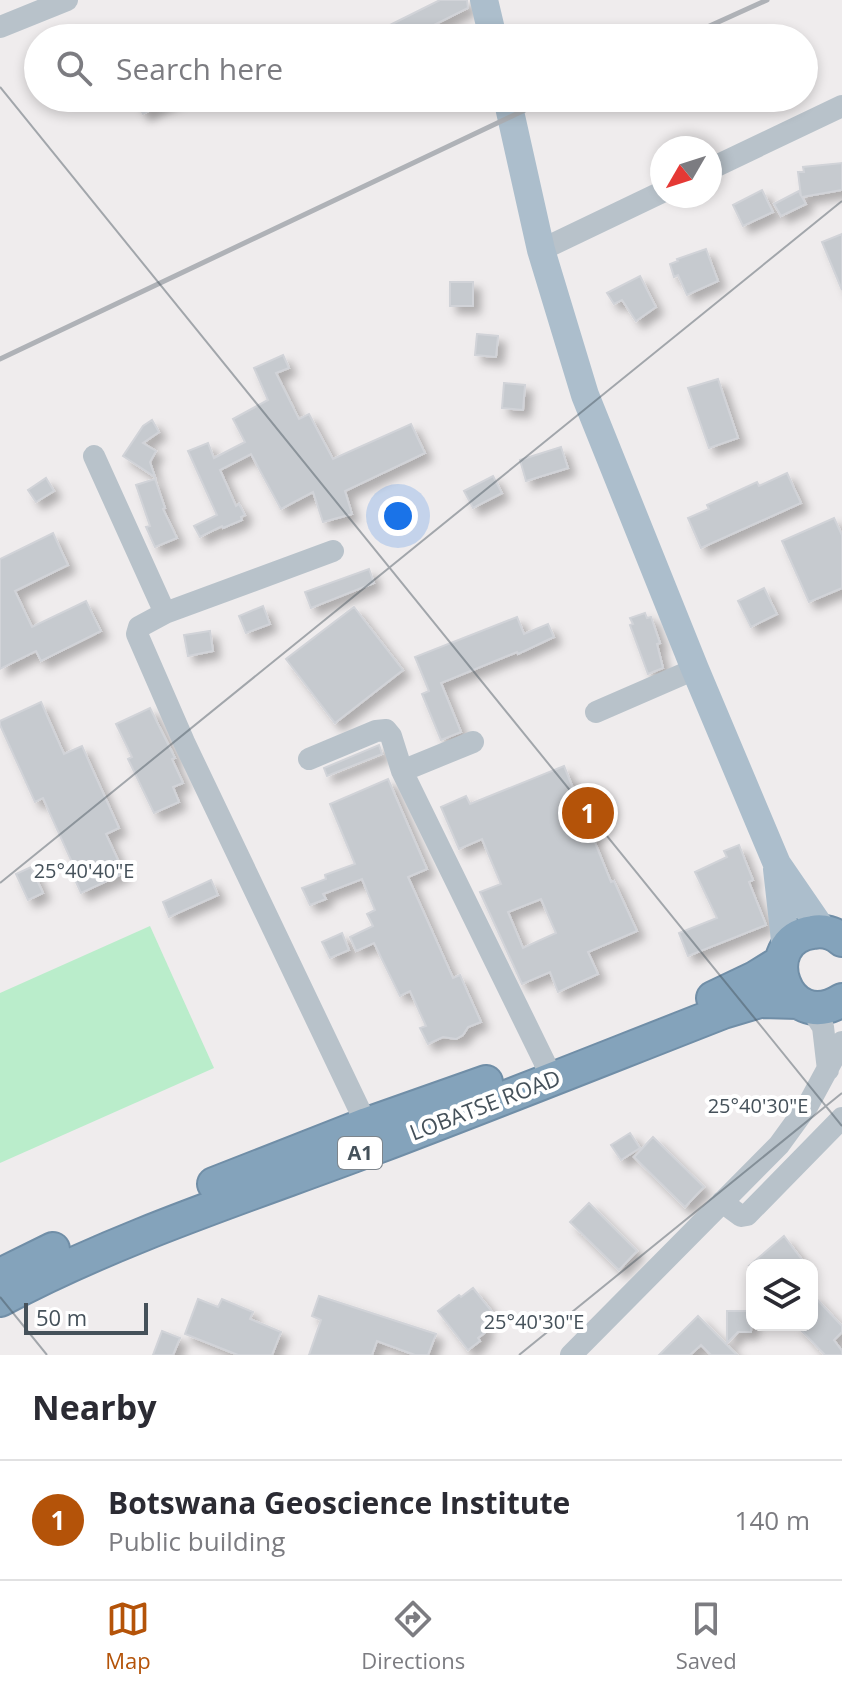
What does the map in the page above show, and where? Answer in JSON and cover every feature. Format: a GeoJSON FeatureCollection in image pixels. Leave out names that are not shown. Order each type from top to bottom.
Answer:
{"type":"FeatureCollection","features":[{"type":"Feature","properties":{"kind":"highway","name":"LOBATSE ROAD"},"geometry":{"type":"LineString","coordinates":[[547,1070],[755,978],[783,956],[796,939],[809,932],[832,936]]}},
{"type":"Feature","properties":{"kind":"highway"},"geometry":{"type":"LineString","coordinates":[[783,956],[781,977],[787,991],[804,1004]]}},
{"type":"Feature","properties":{"kind":"highway","name":"LOBATSE ROAD"},"geometry":{"type":"LineString","coordinates":[[0,1275],[125,1218],[372,1136],[547,1070],[723,1012],[760,1001],[827,1007],[842,1000]]}},
{"type":"Feature","properties":{"kind":"highway","name":"LOBATSE ROAD"},"geometry":{"type":"LineString","coordinates":[[0,1300],[76,1262],[372,1136]]}},
{"type":"Feature","properties":{"kind":"main road"},"geometry":{"type":"LineString","coordinates":[[484,0],[490,24]]}},
{"type":"Feature","properties":{"kind":"main road"},"geometry":{"type":"LineString","coordinates":[[510,112],[541,250],[585,395],[777,864],[832,936]]}},
{"type":"Feature","properties":{"kind":"main road"},"geometry":{"type":"LineString","coordinates":[[777,864],[783,956]]}},
{"type":"Feature","properties":{"kind":"street"},"geometry":{"type":"LineString","coordinates":[[0,27],[43,5],[67,0]]}},
{"type":"Feature","properties":{"kind":"street"},"geometry":{"type":"LineString","coordinates":[[722,164],[841,109]]}},
{"type":"Feature","properties":{"kind":"street"},"geometry":{"type":"LineString","coordinates":[[541,250],[650,198]]}},
{"type":"Feature","properties":{"kind":"street"},"geometry":{"type":"LineString","coordinates":[[94,456],[165,613]]}},
{"type":"Feature","properties":{"kind":"street"},"geometry":{"type":"LineString","coordinates":[[333,551],[165,613],[137,630],[138,640],[184,742],[372,1136]]}},
{"type":"Feature","properties":{"kind":"street"},"geometry":{"type":"LineString","coordinates":[[596,712],[695,669]]}},
{"type":"Feature","properties":{"kind":"street"},"geometry":{"type":"LineString","coordinates":[[309,759],[384,729],[389,732],[402,771],[547,1070]]}},
{"type":"Feature","properties":{"kind":"street"},"geometry":{"type":"LineString","coordinates":[[402,771],[473,742]]}},
{"type":"Feature","properties":{"kind":"street"},"geometry":{"type":"LineString","coordinates":[[804,1004],[823,1027],[828,1070]]}},
{"type":"Feature","properties":{"kind":"street"},"geometry":{"type":"LineString","coordinates":[[571,1355],[786,1136],[808,1105],[842,1042]]}},
{"type":"Feature","properties":{"kind":"street"},"geometry":{"type":"LineString","coordinates":[[722,1202],[741,1216],[747,1215],[842,1118]]}},
{"type":"Feature","properties":{"kind":"green space"},"geometry":{"type":"Polygon","coordinates":[[[150,926],[214,1068],[0,1163],[0,993],[150,926]]]}},
{"type":"Feature","properties":{"kind":"building"},"geometry":{"type":"Polygon","coordinates":[[[440,0],[467,0],[468,8],[436,24],[392,24],[440,0]]]}},
{"type":"Feature","properties":{"kind":"building"},"geometry":{"type":"Polygon","coordinates":[[[842,163],[842,190],[802,197],[806,204],[781,216],[774,204],[799,191],[801,196],[798,172],[804,172],[803,167],[842,163]]]}},
{"type":"Feature","properties":{"kind":"building"},"geometry":{"type":"Polygon","coordinates":[[[762,190],[773,212],[743,226],[733,205],[762,190]]]}},
{"type":"Feature","properties":{"kind":"building"},"geometry":{"type":"Polygon","coordinates":[[[842,234],[842,290],[822,242],[842,234]]]}},
{"type":"Feature","properties":{"kind":"building"},"geometry":{"type":"Polygon","coordinates":[[[706,249],[718,281],[687,295],[678,275],[674,277],[670,264],[706,249]]]}},
{"type":"Feature","properties":{"kind":"building"},"geometry":{"type":"Polygon","coordinates":[[[640,276],[656,307],[636,321],[622,300],[614,304],[607,293],[640,276]]]}},
{"type":"Feature","properties":{"kind":"building"},"geometry":{"type":"Polygon","coordinates":[[[450,282],[473,282],[473,306],[450,306],[450,282]]]}},
{"type":"Feature","properties":{"kind":"building"},"geometry":{"type":"Polygon","coordinates":[[[477,334],[498,336],[496,357],[475,355],[477,334]]]}},
{"type":"Feature","properties":{"kind":"building"},"geometry":{"type":"Polygon","coordinates":[[[283,355],[289,368],[276,373],[299,419],[309,414],[333,459],[411,424],[425,453],[345,491],[352,514],[323,522],[313,492],[281,509],[251,454],[220,470],[236,506],[239,504],[245,515],[241,517],[242,520],[200,537],[194,526],[217,515],[188,451],[208,443],[214,458],[245,442],[233,419],[268,400],[254,368],[283,355]]]}},
{"type":"Feature","properties":{"kind":"building"},"geometry":{"type":"Polygon","coordinates":[[[718,379],[738,438],[709,448],[688,388],[718,379]]]}},
{"type":"Feature","properties":{"kind":"building"},"geometry":{"type":"Polygon","coordinates":[[[504,383],[525,385],[523,410],[502,408],[504,383]]]}},
{"type":"Feature","properties":{"kind":"building"},"geometry":{"type":"Polygon","coordinates":[[[152,420],[159,432],[143,443],[156,451],[150,462],[155,477],[123,456],[143,426],[152,420]]]}},
{"type":"Feature","properties":{"kind":"building"},"geometry":{"type":"Polygon","coordinates":[[[561,447],[568,468],[526,481],[520,460],[561,447]]]}},
{"type":"Feature","properties":{"kind":"building"},"geometry":{"type":"Polygon","coordinates":[[[787,473],[801,503],[701,548],[688,518],[709,509],[707,505],[757,482],[759,486],[787,473]]]}},
{"type":"Feature","properties":{"kind":"building"},"geometry":{"type":"Polygon","coordinates":[[[493,476],[502,493],[473,508],[464,491],[493,476]]]}},
{"type":"Feature","properties":{"kind":"building"},"geometry":{"type":"Polygon","coordinates":[[[46,478],[54,491],[36,502],[28,490],[46,478]]]}},
{"type":"Feature","properties":{"kind":"building"},"geometry":{"type":"Polygon","coordinates":[[[155,479],[163,509],[177,538],[155,547],[146,527],[150,526],[136,485],[155,479]]]}},
{"type":"Feature","properties":{"kind":"building"},"geometry":{"type":"Polygon","coordinates":[[[834,518],[842,535],[842,588],[809,602],[782,541],[834,518]]]}},
{"type":"Feature","properties":{"kind":"building"},"geometry":{"type":"Polygon","coordinates":[[[53,533],[68,565],[15,591],[32,627],[86,601],[101,631],[41,661],[36,651],[0,669],[0,559],[53,533]]]}},
{"type":"Feature","properties":{"kind":"building"},"geometry":{"type":"Polygon","coordinates":[[[369,569],[374,583],[311,608],[305,592],[369,569]]]}},
{"type":"Feature","properties":{"kind":"building"},"geometry":{"type":"Polygon","coordinates":[[[764,588],[777,614],[751,627],[738,601],[764,588]]]}},
{"type":"Feature","properties":{"kind":"building"},"geometry":{"type":"Polygon","coordinates":[[[263,606],[270,624],[246,633],[239,616],[263,606]]]}},
{"type":"Feature","properties":{"kind":"building"},"geometry":{"type":"Polygon","coordinates":[[[354,607],[403,670],[335,723],[286,659],[354,607]]]}},
{"type":"Feature","properties":{"kind":"building"},"geometry":{"type":"Polygon","coordinates":[[[645,613],[647,618],[651,617],[660,643],[657,644],[663,668],[648,674],[630,625],[633,624],[630,618],[645,613]]]}},
{"type":"Feature","properties":{"kind":"building"},"geometry":{"type":"Polygon","coordinates":[[[517,617],[524,634],[548,624],[554,637],[441,683],[461,732],[441,740],[422,694],[429,691],[415,657],[517,617]]]}},
{"type":"Feature","properties":{"kind":"building"},"geometry":{"type":"Polygon","coordinates":[[[210,631],[213,651],[188,656],[184,635],[210,631]]]}},
{"type":"Feature","properties":{"kind":"building"},"geometry":{"type":"Polygon","coordinates":[[[41,702],[64,754],[82,746],[119,828],[106,834],[124,873],[81,893],[72,873],[76,871],[43,798],[35,802],[0,725],[0,721],[41,702]]]}},
{"type":"Feature","properties":{"kind":"building"},"geometry":{"type":"Polygon","coordinates":[[[150,708],[175,758],[172,759],[183,783],[173,787],[179,802],[154,813],[128,759],[132,757],[116,724],[150,708]]]}},
{"type":"Feature","properties":{"kind":"building"},"geometry":{"type":"Polygon","coordinates":[[[379,745],[382,754],[327,776],[324,768],[379,745]]]}},
{"type":"Feature","properties":{"kind":"building"},"geometry":{"type":"Polygon","coordinates":[[[564,766],[611,882],[614,881],[637,931],[588,952],[598,974],[558,992],[550,972],[522,984],[480,892],[501,884],[482,839],[459,849],[441,807],[466,796],[470,804],[564,766]],[[541,899],[508,912],[523,948],[556,933],[541,899]]]}},
{"type":"Feature","properties":{"kind":"building"},"geometry":{"type":"Polygon","coordinates":[[[388,779],[427,869],[408,877],[453,978],[460,975],[481,1022],[468,1027],[456,1039],[443,1037],[428,1044],[420,1028],[426,1026],[410,991],[400,996],[374,943],[356,951],[350,937],[373,926],[367,914],[375,910],[362,879],[323,894],[326,899],[310,905],[302,888],[355,864],[330,804],[388,779]]]}},
{"type":"Feature","properties":{"kind":"building"},"geometry":{"type":"Polygon","coordinates":[[[739,845],[766,925],[688,956],[679,933],[717,918],[695,872],[727,857],[724,851],[739,845]]]}},
{"type":"Feature","properties":{"kind":"building"},"geometry":{"type":"Polygon","coordinates":[[[31,867],[43,893],[28,900],[16,874],[31,867]]]}},
{"type":"Feature","properties":{"kind":"building"},"geometry":{"type":"Polygon","coordinates":[[[211,880],[218,895],[169,917],[163,902],[211,880]]]}},
{"type":"Feature","properties":{"kind":"building"},"geometry":{"type":"Polygon","coordinates":[[[342,933],[349,950],[330,958],[322,942],[342,933]]]}},
{"type":"Feature","properties":{"kind":"building"},"geometry":{"type":"Polygon","coordinates":[[[630,1133],[640,1148],[621,1160],[611,1145],[630,1133]]]}},
{"type":"Feature","properties":{"kind":"building"},"geometry":{"type":"Polygon","coordinates":[[[653,1137],[704,1187],[685,1207],[634,1157],[653,1137]]]}},
{"type":"Feature","properties":{"kind":"building"},"geometry":{"type":"Polygon","coordinates":[[[589,1203],[637,1251],[619,1270],[570,1222],[589,1203]]]}},
{"type":"Feature","properties":{"kind":"building"},"geometry":{"type":"Polygon","coordinates":[[[784,1236],[801,1259],[757,1259],[784,1236]]]}},
{"type":"Feature","properties":{"kind":"building"},"geometry":{"type":"Polygon","coordinates":[[[473,1288],[494,1314],[482,1324],[487,1331],[478,1338],[480,1341],[468,1350],[438,1311],[473,1288]]]}},
{"type":"Feature","properties":{"kind":"building"},"geometry":{"type":"Polygon","coordinates":[[[319,1296],[436,1334],[428,1355],[415,1355],[377,1341],[372,1355],[309,1355],[321,1320],[312,1316],[319,1296]]]}},
{"type":"Feature","properties":{"kind":"building"},"geometry":{"type":"Polygon","coordinates":[[[198,1299],[218,1307],[222,1299],[253,1312],[250,1319],[281,1332],[272,1355],[238,1355],[185,1334],[198,1299]]]}},
{"type":"Feature","properties":{"kind":"building"},"geometry":{"type":"Polygon","coordinates":[[[818,1300],[842,1326],[842,1332],[834,1340],[842,1355],[825,1355],[802,1331],[818,1331],[818,1300]]]}},
{"type":"Feature","properties":{"kind":"building"},"geometry":{"type":"Polygon","coordinates":[[[727,1311],[746,1311],[746,1331],[751,1332],[738,1332],[727,1343],[727,1311]]]}},
{"type":"Feature","properties":{"kind":"building"},"geometry":{"type":"Polygon","coordinates":[[[698,1316],[737,1355],[711,1355],[701,1345],[690,1355],[659,1355],[698,1316]]]}},
{"type":"Feature","properties":{"kind":"building"},"geometry":{"type":"Polygon","coordinates":[[[162,1331],[180,1338],[173,1355],[153,1355],[162,1331]]]}},
{"type":"Feature","properties":{"kind":"railway"},"geometry":{"type":"LineString","coordinates":[[714,24],[767,0]]}},
{"type":"Feature","properties":{"kind":"railway"},"geometry":{"type":"LineString","coordinates":[[0,359],[520,112]]}},
{"type":"Feature","properties":{"kind":"place","name":"Botswana Geoscience Institute"},"geometry":{"type":"Point","coordinates":[588,813]}}]}
